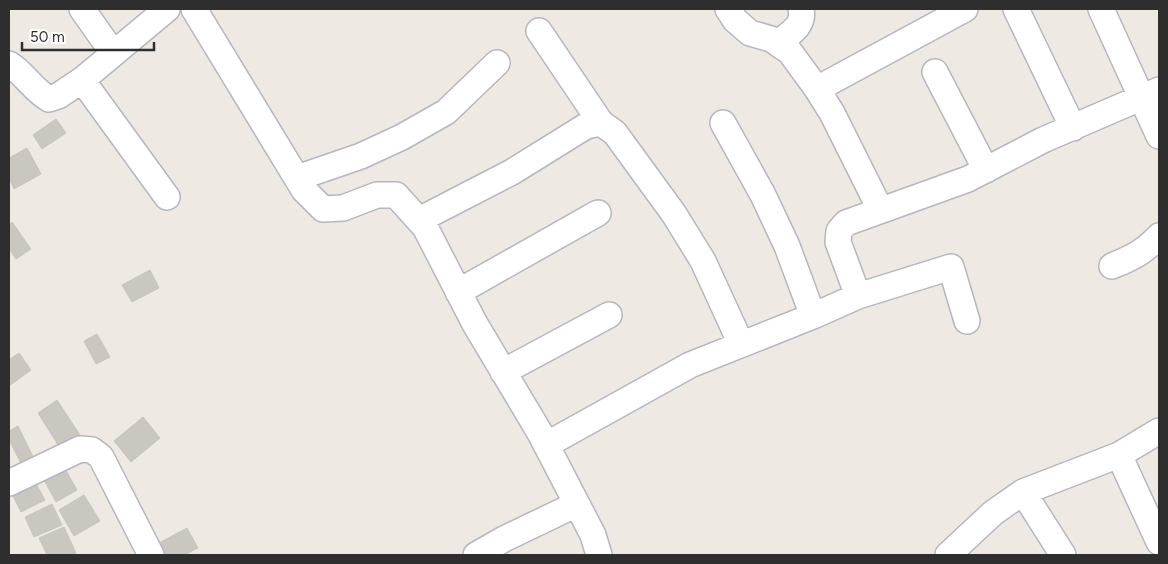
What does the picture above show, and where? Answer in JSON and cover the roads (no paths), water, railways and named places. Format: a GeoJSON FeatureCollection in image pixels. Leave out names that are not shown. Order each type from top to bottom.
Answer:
{"type":"FeatureCollection","features":[{"type":"Feature","properties":{"kind":"street"},"geometry":{"type":"LineString","coordinates":[[82,9],[113,53]]}},
{"type":"Feature","properties":{"kind":"street"},"geometry":{"type":"LineString","coordinates":[[9,64],[39,93],[49,99],[58,96],[82,80],[167,9]]}},
{"type":"Feature","properties":{"kind":"street"},"geometry":{"type":"LineString","coordinates":[[194,9],[304,190],[323,209],[343,208],[377,195],[396,195],[425,227],[475,324],[546,445],[593,535],[599,555]]}},
{"type":"Feature","properties":{"kind":"street"},"geometry":{"type":"LineString","coordinates":[[728,9],[735,20],[750,33],[771,39],[790,52],[832,113],[880,209]]}},
{"type":"Feature","properties":{"kind":"street"},"geometry":{"type":"LineString","coordinates":[[778,44],[802,20],[801,9]]}},
{"type":"Feature","properties":{"kind":"street"},"geometry":{"type":"LineString","coordinates":[[817,89],[965,9]]}},
{"type":"Feature","properties":{"kind":"street"},"geometry":{"type":"LineString","coordinates":[[1016,9],[1072,128]]}},
{"type":"Feature","properties":{"kind":"street"},"geometry":{"type":"LineString","coordinates":[[1101,9],[1150,94],[1159,136]]}},
{"type":"Feature","properties":{"kind":"street"},"geometry":{"type":"LineString","coordinates":[[539,31],[601,124],[615,133],[674,214],[702,261],[742,344]]}},
{"type":"Feature","properties":{"kind":"street"},"geometry":{"type":"LineString","coordinates":[[297,178],[361,156],[402,137],[446,112],[497,63]]}},
{"type":"Feature","properties":{"kind":"street"},"geometry":{"type":"LineString","coordinates":[[935,72],[986,170]]}},
{"type":"Feature","properties":{"kind":"street"},"geometry":{"type":"LineString","coordinates":[[82,80],[167,197]]}},
{"type":"Feature","properties":{"kind":"street"},"geometry":{"type":"LineString","coordinates":[[858,296],[838,242],[839,231],[846,223],[880,209],[968,179],[1043,140],[1150,94]]}},
{"type":"Feature","properties":{"kind":"street"},"geometry":{"type":"LineString","coordinates":[[419,220],[512,172],[586,126],[601,124]]}},
{"type":"Feature","properties":{"kind":"street"},"geometry":{"type":"LineString","coordinates":[[723,124],[763,195],[787,246],[813,316]]}},
{"type":"Feature","properties":{"kind":"street"},"geometry":{"type":"LineString","coordinates":[[458,292],[598,213]]}},
{"type":"Feature","properties":{"kind":"street"},"geometry":{"type":"LineString","coordinates":[[1112,266],[1132,258],[1146,249],[1159,236]]}},
{"type":"Feature","properties":{"kind":"street"},"geometry":{"type":"LineString","coordinates":[[546,445],[690,365],[858,296],[951,267],[967,321]]}},
{"type":"Feature","properties":{"kind":"street"},"geometry":{"type":"LineString","coordinates":[[503,372],[610,315]]}},
{"type":"Feature","properties":{"kind":"street"},"geometry":{"type":"LineString","coordinates":[[948,555],[993,513],[1023,492],[1119,455],[1159,431]]}},
{"type":"Feature","properties":{"kind":"street"},"geometry":{"type":"LineString","coordinates":[[9,483],[80,450],[92,450],[101,457],[151,555]]}},
{"type":"Feature","properties":{"kind":"street"},"geometry":{"type":"LineString","coordinates":[[1119,455],[1159,542]]}},
{"type":"Feature","properties":{"kind":"street"},"geometry":{"type":"LineString","coordinates":[[1023,492],[1063,555]]}},
{"type":"Feature","properties":{"kind":"street"},"geometry":{"type":"LineString","coordinates":[[476,555],[504,539],[577,504]]}}]}
